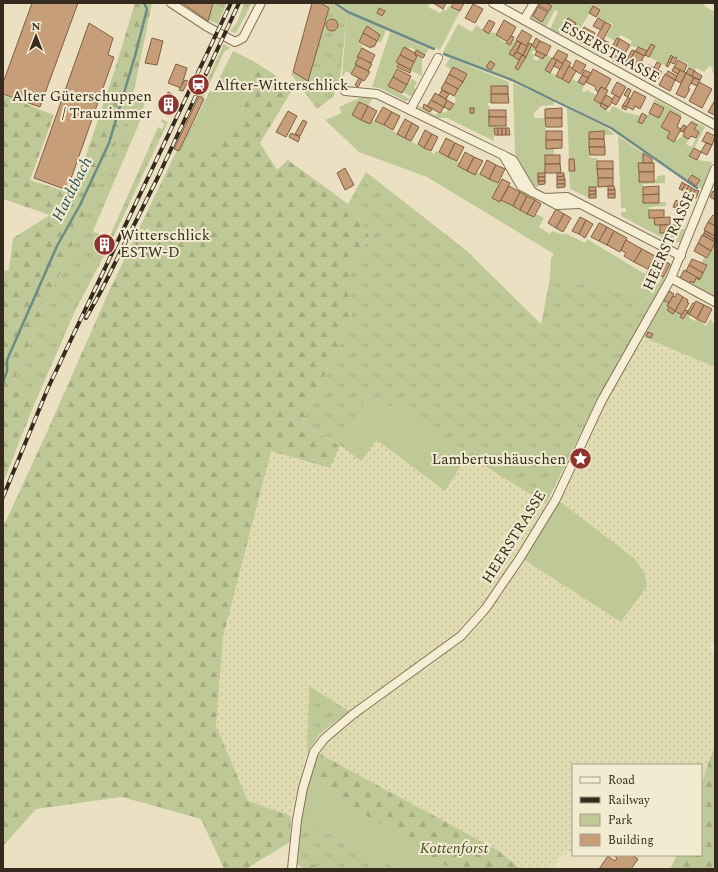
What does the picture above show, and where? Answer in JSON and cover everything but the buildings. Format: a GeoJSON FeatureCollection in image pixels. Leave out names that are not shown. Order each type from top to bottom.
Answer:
{"type":"FeatureCollection","features":[{"type":"Feature","properties":{"kind":"street"},"geometry":{"type":"LineString","coordinates":[[171,3],[206,26],[235,42],[243,38],[261,3]]}},
{"type":"Feature","properties":{"kind":"street","name":"ESSERSTRASSE"},"geometry":{"type":"LineString","coordinates":[[493,3],[715,125]]}},
{"type":"Feature","properties":{"kind":"street"},"geometry":{"type":"LineString","coordinates":[[524,20],[534,3]]}},
{"type":"Feature","properties":{"kind":"street"},"geometry":{"type":"LineString","coordinates":[[410,110],[438,58]]}},
{"type":"Feature","properties":{"kind":"street"},"geometry":{"type":"LineString","coordinates":[[345,91],[377,94],[503,155],[513,160],[532,192],[544,198],[567,197],[681,256]]}},
{"type":"Feature","properties":{"kind":"street","name":"HEERSTRASSE"},"geometry":{"type":"LineString","coordinates":[[292,869],[303,788],[314,752],[324,739],[352,715],[461,636],[486,608],[520,558],[556,499],[601,402],[671,278],[715,169]]}},
{"type":"Feature","properties":{"kind":"street"},"geometry":{"type":"LineString","coordinates":[[671,278],[715,302]]}},
{"type":"Feature","properties":{"kind":"shaded area"},"geometry":{"type":"Polygon","coordinates":[[[643,337],[715,367],[715,641],[708,648],[715,652],[715,744],[702,782],[702,764],[572,764],[572,851],[562,856],[552,869],[521,869],[499,851],[318,753],[332,737],[353,720],[441,657],[463,638],[523,559],[621,622],[647,586],[634,558],[558,500],[606,401],[643,337]]]}},
{"type":"Feature","properties":{"kind":"shaded area"},"geometry":{"type":"Polygon","coordinates":[[[377,440],[445,491],[468,455],[546,504],[537,522],[483,606],[459,632],[432,654],[349,711],[309,686],[307,753],[291,816],[248,801],[216,726],[223,637],[271,451],[330,468],[340,446],[344,448],[377,440]]]}},
{"type":"Feature","properties":{"kind":"green space"},"geometry":{"type":"Polygon","coordinates":[[[135,3],[152,3],[130,110],[12,385],[34,405],[3,483],[3,271],[9,270],[13,238],[50,215],[3,199],[3,95],[54,115],[30,180],[73,194],[115,69],[135,3]]]}},
{"type":"Feature","properties":{"kind":"green space"},"geometry":{"type":"Polygon","coordinates":[[[213,3],[227,3],[218,24],[208,20],[213,3]]]}},
{"type":"Feature","properties":{"kind":"green space"},"geometry":{"type":"Polygon","coordinates":[[[244,3],[252,3],[236,33],[230,31],[237,23],[244,3]]]}},
{"type":"Feature","properties":{"kind":"green space"},"geometry":{"type":"Polygon","coordinates":[[[320,3],[332,3],[347,13],[340,81],[335,86],[334,96],[317,109],[291,74],[293,72],[308,80],[329,8],[320,3]]]}},
{"type":"Feature","properties":{"kind":"green space"},"geometry":{"type":"Polygon","coordinates":[[[339,3],[430,3],[428,7],[440,13],[443,9],[446,11],[449,6],[460,11],[440,50],[352,13],[339,3]]]}},
{"type":"Feature","properties":{"kind":"green space"},"geometry":{"type":"Polygon","coordinates":[[[537,3],[540,4],[533,16],[542,21],[552,6],[547,3],[705,3],[704,6],[715,12],[713,15],[715,16],[715,74],[712,72],[713,68],[709,66],[704,72],[696,68],[695,70],[688,67],[688,64],[671,55],[666,66],[649,57],[655,47],[651,45],[647,52],[630,45],[632,41],[621,35],[615,41],[606,36],[613,24],[596,17],[599,10],[593,7],[580,29],[575,26],[576,23],[568,19],[559,34],[550,29],[558,12],[555,10],[546,27],[532,19],[531,14],[537,3]]]}},
{"type":"Feature","properties":{"kind":"green space"},"geometry":{"type":"Polygon","coordinates":[[[347,13],[386,30],[381,43],[377,41],[380,35],[367,26],[358,43],[363,46],[351,74],[346,71],[342,78],[347,13]]]}},
{"type":"Feature","properties":{"kind":"green space"},"geometry":{"type":"Polygon","coordinates":[[[458,24],[472,32],[476,25],[490,35],[492,32],[496,34],[496,36],[509,45],[513,39],[517,41],[509,54],[519,60],[515,68],[518,70],[532,46],[536,48],[531,53],[535,55],[533,59],[537,61],[539,58],[543,59],[546,54],[552,58],[546,70],[569,83],[572,79],[584,85],[582,91],[585,92],[587,90],[596,95],[594,100],[601,104],[600,107],[609,112],[613,106],[624,112],[641,116],[638,122],[642,124],[649,113],[659,118],[664,109],[653,103],[655,99],[682,114],[680,116],[670,111],[661,127],[670,132],[667,138],[673,142],[683,136],[689,139],[686,144],[692,147],[699,132],[694,129],[696,126],[691,122],[692,120],[705,127],[690,156],[697,160],[712,162],[702,189],[696,186],[692,175],[688,180],[611,127],[553,98],[443,52],[458,24]]]}},
{"type":"Feature","properties":{"kind":"green space"},"geometry":{"type":"Polygon","coordinates":[[[390,32],[429,49],[425,55],[410,47],[408,50],[404,47],[396,62],[399,64],[388,86],[411,100],[405,101],[380,88],[372,87],[390,32]]]}},
{"type":"Feature","properties":{"kind":"green space"},"geometry":{"type":"Polygon","coordinates":[[[224,44],[230,48],[224,52],[203,98],[199,97],[224,44]]]}},
{"type":"Feature","properties":{"kind":"green space"},"geometry":{"type":"Polygon","coordinates":[[[233,51],[255,62],[238,125],[208,159],[185,147],[233,51]]]}},
{"type":"Feature","properties":{"kind":"green space"},"geometry":{"type":"Polygon","coordinates":[[[417,56],[422,58],[422,76],[410,70],[417,56]]]}},
{"type":"Feature","properties":{"kind":"green space"},"geometry":{"type":"Polygon","coordinates":[[[450,58],[509,82],[508,86],[492,86],[491,103],[488,103],[488,106],[490,106],[489,110],[494,126],[494,141],[447,118],[437,118],[418,108],[417,105],[435,115],[441,111],[446,113],[448,109],[451,110],[456,100],[454,96],[466,75],[453,67],[452,70],[445,66],[450,58]]]}},
{"type":"Feature","properties":{"kind":"green space"},"geometry":{"type":"Polygon","coordinates":[[[255,62],[275,75],[291,92],[260,143],[277,170],[288,160],[348,204],[369,235],[347,280],[351,319],[302,423],[340,446],[330,468],[271,451],[223,637],[216,726],[248,801],[291,816],[290,842],[246,869],[224,869],[201,819],[122,797],[36,809],[3,846],[3,527],[110,289],[177,150],[179,151],[182,145],[185,147],[238,125],[255,62]]]}},
{"type":"Feature","properties":{"kind":"green space"},"geometry":{"type":"Polygon","coordinates":[[[412,79],[417,82],[414,88],[416,89],[412,97],[403,92],[412,79]]]}},
{"type":"Feature","properties":{"kind":"green space"},"geometry":{"type":"Polygon","coordinates":[[[513,83],[554,101],[554,105],[541,106],[534,113],[534,118],[545,118],[546,148],[554,149],[554,155],[545,155],[545,173],[538,173],[538,187],[534,187],[515,153],[513,83]]]}},
{"type":"Feature","properties":{"kind":"green space"},"geometry":{"type":"Polygon","coordinates":[[[210,91],[213,93],[185,147],[182,145],[210,91]]]}},
{"type":"Feature","properties":{"kind":"green space"},"geometry":{"type":"Polygon","coordinates":[[[134,93],[147,98],[141,113],[141,119],[93,231],[103,236],[97,250],[105,254],[75,311],[34,405],[12,385],[130,110],[134,93]]]}},
{"type":"Feature","properties":{"kind":"green space"},"geometry":{"type":"Polygon","coordinates":[[[362,97],[373,97],[368,106],[359,102],[352,115],[370,124],[372,120],[375,121],[434,154],[436,151],[457,161],[459,163],[458,166],[475,175],[477,172],[498,183],[499,184],[492,198],[500,202],[501,200],[534,217],[536,214],[544,218],[539,227],[550,234],[552,231],[564,235],[565,233],[585,243],[587,239],[645,274],[648,269],[650,270],[646,278],[658,284],[670,264],[671,265],[653,302],[640,295],[550,278],[551,258],[554,254],[427,177],[359,152],[325,120],[342,113],[339,107],[362,97]]]}},
{"type":"Feature","properties":{"kind":"green space"},"geometry":{"type":"Polygon","coordinates":[[[567,108],[607,128],[615,135],[604,135],[604,131],[589,132],[590,158],[597,158],[598,187],[589,187],[589,198],[570,189],[569,171],[575,170],[574,159],[569,159],[567,108]]]}},
{"type":"Feature","properties":{"kind":"green space"},"geometry":{"type":"Polygon","coordinates":[[[162,119],[168,122],[110,244],[109,238],[158,127],[162,129],[165,124],[161,122],[162,119]]]}},
{"type":"Feature","properties":{"kind":"green space"},"geometry":{"type":"Polygon","coordinates":[[[618,136],[643,153],[643,163],[638,163],[639,182],[654,182],[654,180],[657,179],[657,176],[665,175],[665,183],[643,184],[643,203],[666,202],[666,206],[649,207],[649,218],[654,218],[655,225],[660,225],[661,233],[675,232],[675,229],[685,229],[680,242],[672,243],[621,216],[621,212],[626,212],[626,208],[621,208],[618,136]]]}},
{"type":"Feature","properties":{"kind":"green space"},"geometry":{"type":"Polygon","coordinates":[[[366,172],[467,251],[541,324],[550,278],[640,295],[653,302],[593,408],[546,504],[370,394],[344,448],[302,423],[351,319],[347,280],[369,235],[348,204],[366,172]]]}},
{"type":"Feature","properties":{"kind":"green space"},"geometry":{"type":"Polygon","coordinates":[[[715,244],[715,297],[690,283],[691,281],[694,282],[696,278],[699,280],[707,265],[702,262],[704,257],[708,258],[715,244]]]}},
{"type":"Feature","properties":{"kind":"green space"},"geometry":{"type":"Polygon","coordinates":[[[663,300],[669,303],[667,310],[673,314],[675,311],[682,314],[680,317],[683,319],[687,313],[690,315],[689,318],[695,321],[697,319],[706,326],[710,319],[712,320],[711,322],[715,324],[715,367],[643,337],[663,300]]]}},
{"type":"Feature","properties":{"kind":"green space"},"geometry":{"type":"Polygon","coordinates":[[[370,394],[468,455],[445,491],[377,440],[361,461],[344,448],[370,394]]]}},
{"type":"Feature","properties":{"kind":"green space"},"geometry":{"type":"Polygon","coordinates":[[[558,500],[634,558],[644,572],[647,586],[621,622],[523,559],[546,524],[558,500]]]}},
{"type":"Feature","properties":{"kind":"green space"},"geometry":{"type":"Polygon","coordinates":[[[309,686],[349,711],[319,735],[307,753],[309,686]]]}},
{"type":"Feature","properties":{"kind":"green space"},"geometry":{"type":"Polygon","coordinates":[[[715,744],[715,869],[670,869],[676,856],[702,856],[702,782],[715,744]]]}},
{"type":"Feature","properties":{"kind":"green space","name":"Kottenforst"},"geometry":{"type":"Polygon","coordinates":[[[318,753],[499,851],[521,869],[451,869],[308,779],[318,753]]]}},
{"type":"Feature","properties":{"kind":"green space"},"geometry":{"type":"Polygon","coordinates":[[[308,779],[451,869],[398,869],[300,817],[308,779]]]}},
{"type":"Feature","properties":{"kind":"green space"},"geometry":{"type":"Polygon","coordinates":[[[300,817],[398,869],[334,869],[294,862],[300,817]]]}},
{"type":"Feature","properties":{"kind":"green space"},"geometry":{"type":"Polygon","coordinates":[[[294,862],[330,867],[334,869],[304,869],[294,862]]]}},
{"type":"Feature","properties":{"kind":"waterway","name":"Hardtbach"},"geometry":{"type":"LineString","coordinates":[[3,382],[7,371],[7,360],[57,246],[80,205],[109,143],[135,56],[147,9],[144,3]]}},
{"type":"Feature","properties":{"kind":"waterway"},"geometry":{"type":"LineString","coordinates":[[335,3],[348,12],[434,49]]}},
{"type":"Feature","properties":{"kind":"waterway"},"geometry":{"type":"LineString","coordinates":[[444,54],[512,80],[611,128],[697,188]]}},
{"type":"Feature","properties":{"kind":"railway"},"geometry":{"type":"LineString","coordinates":[[3,497],[48,388],[231,3]]}},
{"type":"Feature","properties":{"kind":"railway"},"geometry":{"type":"LineString","coordinates":[[86,318],[158,177],[239,3]]}},
{"type":"Feature","properties":{"kind":"place","name":"Alfter-Witterschlick"},"geometry":{"type":"Point","coordinates":[198,85]}},
{"type":"Feature","properties":{"kind":"place","name":"Alter Güterschuppen / Trauzimmer"},"geometry":{"type":"Point","coordinates":[168,105]}},
{"type":"Feature","properties":{"kind":"place","name":"Witterschlick ESTW-D"},"geometry":{"type":"Point","coordinates":[104,244]}},
{"type":"Feature","properties":{"kind":"place","name":"Lambertushäuschen"},"geometry":{"type":"Point","coordinates":[581,459]}}]}
